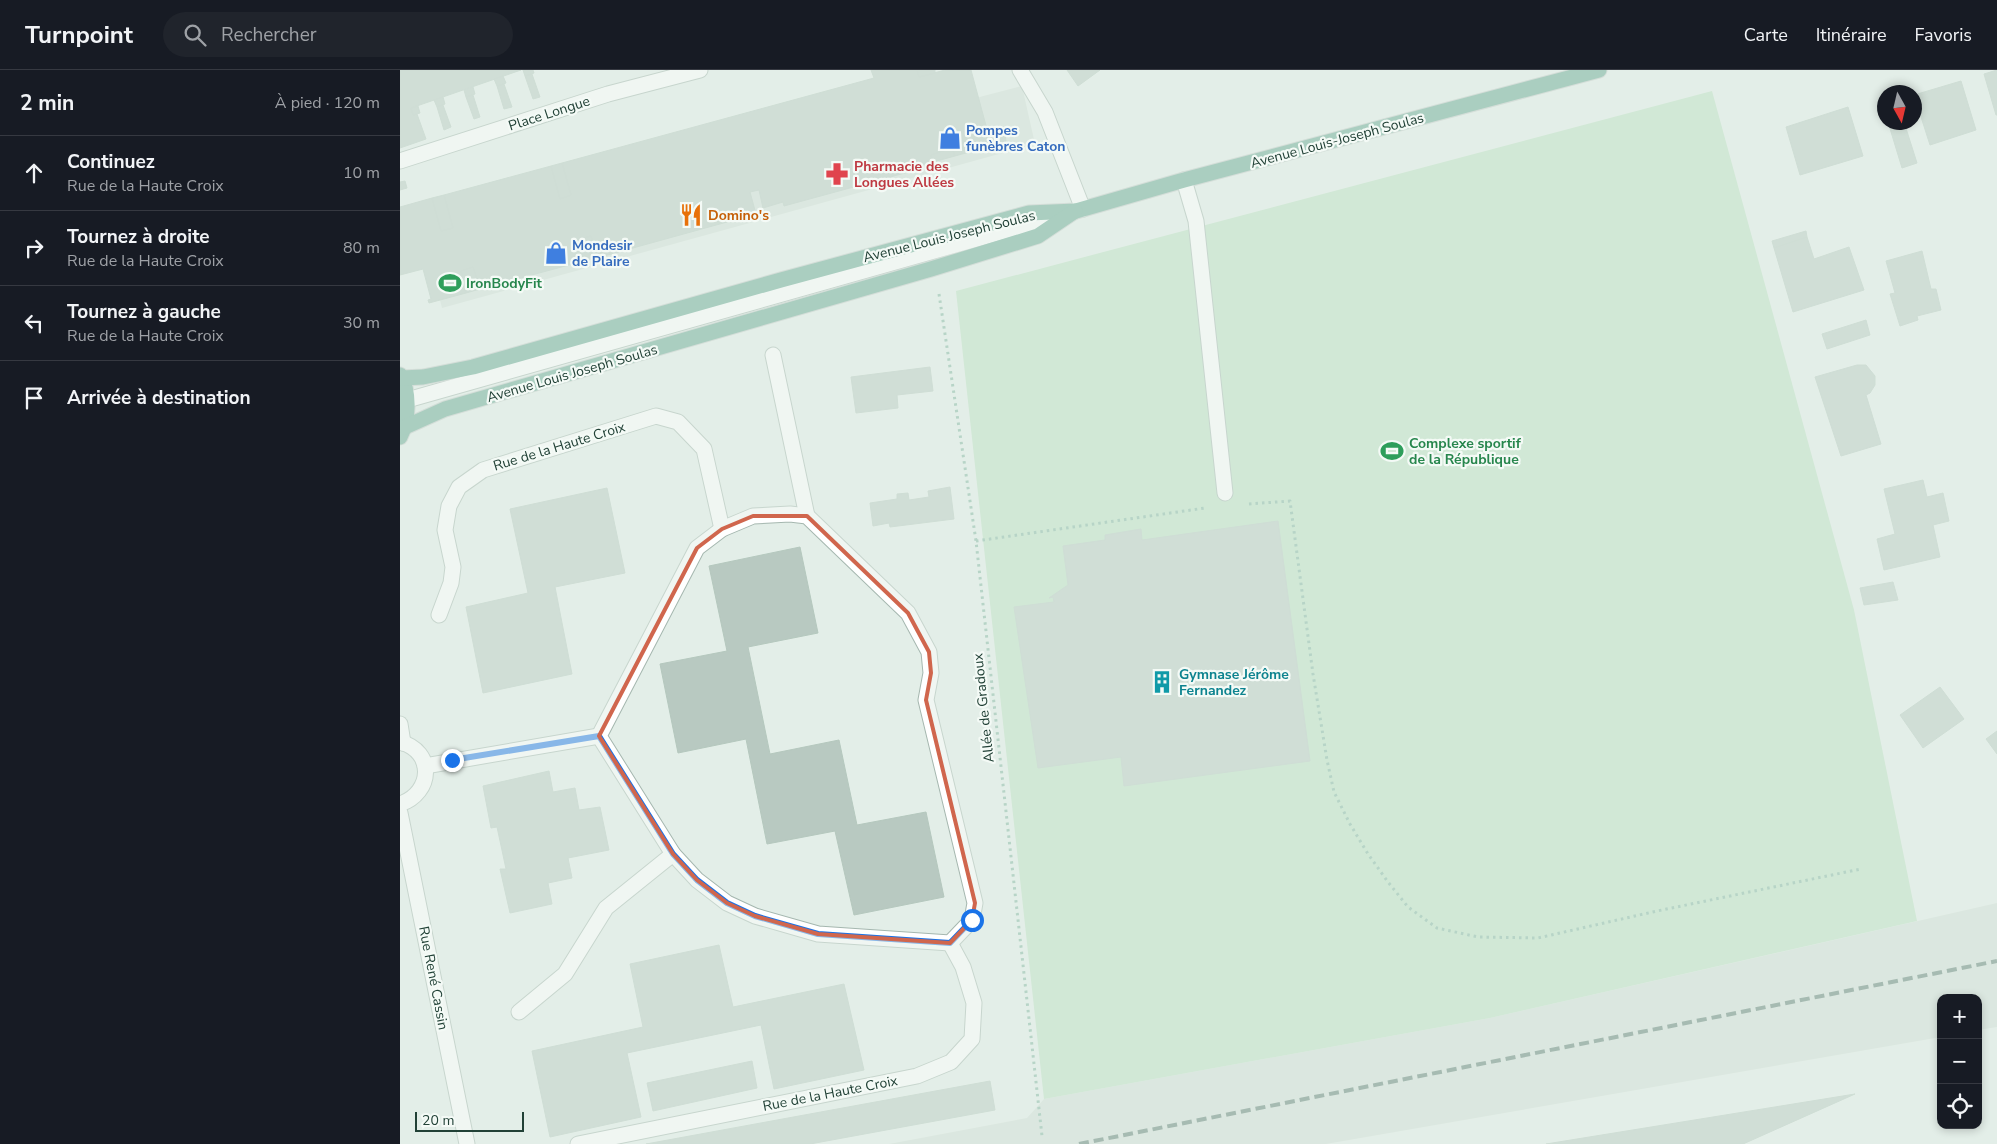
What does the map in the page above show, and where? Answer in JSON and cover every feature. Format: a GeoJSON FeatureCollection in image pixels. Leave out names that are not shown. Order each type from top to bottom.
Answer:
{"type":"FeatureCollection","features":[{"type":"Feature","properties":{"kind":"main road","name":"Avenue Louis-Joseph Soulas"},"geometry":{"type":"LineString","coordinates":[[1080,210],[1184,180],[1599,70]]}},
{"type":"Feature","properties":{"kind":"main road","name":"Avenue Louis Joseph Soulas"},"geometry":{"type":"LineString","coordinates":[[401,376],[423,377],[473,367],[781,280],[1029,213],[1080,210]]}},
{"type":"Feature","properties":{"kind":"main road","name":"Avenue Louis Joseph Soulas"},"geometry":{"type":"LineString","coordinates":[[403,432],[445,409],[931,269],[1038,236],[1080,210]]}},
{"type":"Feature","properties":{"kind":"main road"},"geometry":{"type":"LineString","coordinates":[[401,376],[403,432]]}},
{"type":"Feature","properties":{"kind":"street","name":"Place Longue"},"geometry":{"type":"LineString","coordinates":[[400,161],[608,94],[700,70]]}},
{"type":"Feature","properties":{"kind":"street"},"geometry":{"type":"LineString","coordinates":[[403,401],[1080,210],[1045,112],[1020,70]]}},
{"type":"Feature","properties":{"kind":"street"},"geometry":{"type":"LineString","coordinates":[[1184,180],[1196,221],[1225,493]]}},
{"type":"Feature","properties":{"kind":"street"},"geometry":{"type":"LineString","coordinates":[[599,736],[673,854],[697,880],[727,903],[755,916],[818,934],[950,943],[972,920],[975,903],[926,700],[932,673],[929,652],[908,613],[807,516],[773,355]]}},
{"type":"Feature","properties":{"kind":"street","name":"Rue de la Haute Croix"},"geometry":{"type":"LineString","coordinates":[[439,615],[451,583],[453,566],[445,530],[449,506],[459,487],[483,470],[656,416],[678,422],[704,448],[722,529]]}},
{"type":"Feature","properties":{"kind":"street"},"geometry":{"type":"LineString","coordinates":[[599,736],[697,548],[722,529],[753,516],[790,514],[807,516]]}},
{"type":"Feature","properties":{"kind":"street"},"geometry":{"type":"LineString","coordinates":[[400,724],[402,742],[414,748],[421,756],[426,776],[423,786],[417,795],[400,804]]}},
{"type":"Feature","properties":{"kind":"street"},"geometry":{"type":"LineString","coordinates":[[425,766],[599,736]]}},
{"type":"Feature","properties":{"kind":"street","name":"Rue René Cassin"},"geometry":{"type":"LineString","coordinates":[[400,813],[467,1144]]}},
{"type":"Feature","properties":{"kind":"street"},"geometry":{"type":"LineString","coordinates":[[519,1012],[565,974],[606,908],[673,854]]}},
{"type":"Feature","properties":{"kind":"street","name":"Rue de la Haute Croix"},"geometry":{"type":"LineString","coordinates":[[578,1144],[917,1076],[951,1062],[972,1039],[974,1003],[963,967],[950,943]]}},
{"type":"Feature","properties":{"kind":"path","name":"Allée de Gradoux"},"geometry":{"type":"LineString","coordinates":[[938,292],[976,541],[1042,1136]]}},
{"type":"Feature","properties":{"kind":"path"},"geometry":{"type":"LineString","coordinates":[[1290,501],[1313,674],[1334,792],[1359,839],[1388,882],[1408,907],[1437,928],[1478,936],[1538,938],[1657,911],[1861,869]]}},
{"type":"Feature","properties":{"kind":"path"},"geometry":{"type":"LineString","coordinates":[[976,541],[1202,508]]}},
{"type":"Feature","properties":{"kind":"highlighted area"},"geometry":{"type":"Polygon","coordinates":[[[753,516],[807,516],[908,613],[929,652],[931,673],[926,700],[975,903],[972,920],[950,943],[818,934],[755,916],[727,903],[697,880],[673,854],[599,736],[697,548],[722,529],[753,516]]]}},
{"type":"Feature","properties":{"kind":"shaded area"},"geometry":{"type":"Polygon","coordinates":[[[1022,86],[1035,144],[442,308],[425,241],[1022,86]]]}},
{"type":"Feature","properties":{"kind":"shaded area"},"geometry":{"type":"Polygon","coordinates":[[[1997,903],[1997,1027],[1982,1029],[1982,994],[1937,994],[1937,1038],[1326,1144],[889,1144],[1027,1118],[1044,1099],[1490,1018],[1997,903]]]}},
{"type":"Feature","properties":{"kind":"green space","name":"Complexe sportif de la République"},"geometry":{"type":"Polygon","coordinates":[[[1712,91],[1854,610],[1917,921],[1490,1018],[1044,1099],[956,291],[1712,91]]]}},
{"type":"Feature","properties":{"kind":"building"},"geometry":{"type":"Polygon","coordinates":[[[400,70],[521,70],[411,108],[413,115],[417,114],[426,139],[400,148],[400,70]]]}},
{"type":"Feature","properties":{"kind":"building"},"geometry":{"type":"Polygon","coordinates":[[[523,70],[533,70],[534,73],[525,76],[523,70]]]}},
{"type":"Feature","properties":{"kind":"building"},"geometry":{"type":"Polygon","coordinates":[[[871,70],[917,70],[919,77],[945,70],[971,70],[988,133],[1001,129],[1005,134],[1006,141],[983,149],[981,142],[961,148],[962,154],[955,156],[952,148],[931,155],[934,165],[784,206],[783,202],[763,208],[759,190],[750,192],[756,214],[604,256],[604,251],[596,253],[591,236],[578,240],[584,261],[487,287],[487,284],[479,285],[473,267],[461,271],[466,293],[429,303],[428,300],[431,299],[423,269],[400,275],[400,207],[432,198],[441,231],[453,228],[444,195],[551,166],[560,199],[571,195],[562,163],[874,78],[871,70]]]}},
{"type":"Feature","properties":{"kind":"building"},"geometry":{"type":"Polygon","coordinates":[[[917,70],[935,70],[935,73],[919,77],[917,70]]]}},
{"type":"Feature","properties":{"kind":"building"},"geometry":{"type":"Polygon","coordinates":[[[1067,70],[1100,70],[1078,86],[1067,70]]]}},
{"type":"Feature","properties":{"kind":"building"},"geometry":{"type":"Polygon","coordinates":[[[1997,70],[1997,115],[1996,115],[1984,74],[1997,70]]]}},
{"type":"Feature","properties":{"kind":"building"},"geometry":{"type":"Polygon","coordinates":[[[532,74],[540,97],[533,99],[525,76],[532,74]]]}},
{"type":"Feature","properties":{"kind":"building"},"geometry":{"type":"Polygon","coordinates":[[[503,76],[506,83],[497,86],[494,79],[503,76]]]}},
{"type":"Feature","properties":{"kind":"building"},"geometry":{"type":"Polygon","coordinates":[[[1961,81],[1976,130],[1930,145],[1922,120],[1922,93],[1961,81]]]}},
{"type":"Feature","properties":{"kind":"building"},"geometry":{"type":"Polygon","coordinates":[[[504,84],[512,107],[504,109],[497,86],[504,84]]]}},
{"type":"Feature","properties":{"kind":"building"},"geometry":{"type":"Polygon","coordinates":[[[473,87],[475,94],[466,97],[464,90],[473,87]]]}},
{"type":"Feature","properties":{"kind":"building"},"geometry":{"type":"Polygon","coordinates":[[[473,95],[480,117],[474,119],[466,97],[473,95]]]}},
{"type":"Feature","properties":{"kind":"building"},"geometry":{"type":"Polygon","coordinates":[[[443,97],[445,104],[437,107],[434,100],[443,97]]]}},
{"type":"Feature","properties":{"kind":"building"},"geometry":{"type":"Polygon","coordinates":[[[443,105],[451,127],[444,130],[437,107],[443,105]]]}},
{"type":"Feature","properties":{"kind":"building"},"geometry":{"type":"Polygon","coordinates":[[[418,106],[420,113],[413,115],[411,108],[418,106]]]}},
{"type":"Feature","properties":{"kind":"building"},"geometry":{"type":"Polygon","coordinates":[[[1848,107],[1863,156],[1800,175],[1786,127],[1848,107]]]}},
{"type":"Feature","properties":{"kind":"building"},"geometry":{"type":"Polygon","coordinates":[[[1890,130],[1907,130],[1917,163],[1902,168],[1890,130]]]}},
{"type":"Feature","properties":{"kind":"building"},"geometry":{"type":"Polygon","coordinates":[[[981,142],[983,149],[962,154],[961,148],[981,142]]]}},
{"type":"Feature","properties":{"kind":"building"},"geometry":{"type":"Polygon","coordinates":[[[952,148],[955,156],[933,162],[931,155],[952,148]]]}},
{"type":"Feature","properties":{"kind":"building"},"geometry":{"type":"Polygon","coordinates":[[[562,163],[571,195],[560,199],[551,166],[562,163]]]}},
{"type":"Feature","properties":{"kind":"building"},"geometry":{"type":"Polygon","coordinates":[[[405,181],[407,188],[400,190],[400,182],[405,181]]]}},
{"type":"Feature","properties":{"kind":"building"},"geometry":{"type":"Polygon","coordinates":[[[444,195],[453,228],[441,231],[432,198],[444,195]]]}},
{"type":"Feature","properties":{"kind":"building"},"geometry":{"type":"Polygon","coordinates":[[[1806,231],[1807,237],[1774,248],[1772,241],[1806,231]]]}},
{"type":"Feature","properties":{"kind":"building"},"geometry":{"type":"Polygon","coordinates":[[[591,236],[596,253],[604,251],[604,256],[584,261],[578,240],[591,236]]]}},
{"type":"Feature","properties":{"kind":"building"},"geometry":{"type":"Polygon","coordinates":[[[1807,237],[1814,259],[1849,247],[1864,290],[1793,312],[1774,248],[1807,237]]]}},
{"type":"Feature","properties":{"kind":"building"},"geometry":{"type":"Polygon","coordinates":[[[1922,251],[1931,289],[1936,289],[1941,310],[1917,316],[1918,320],[1900,326],[1890,294],[1895,293],[1886,261],[1922,251]]]}},
{"type":"Feature","properties":{"kind":"building"},"geometry":{"type":"Polygon","coordinates":[[[473,267],[479,285],[487,284],[487,287],[466,293],[461,271],[473,267]]]}},
{"type":"Feature","properties":{"kind":"building"},"geometry":{"type":"Polygon","coordinates":[[[1866,320],[1870,335],[1827,349],[1822,334],[1866,320]]]}},
{"type":"Feature","properties":{"kind":"building"},"geometry":{"type":"Polygon","coordinates":[[[1857,365],[1866,365],[1875,376],[1875,385],[1870,393],[1866,395],[1881,444],[1841,456],[1815,377],[1857,365]]]}},
{"type":"Feature","properties":{"kind":"building"},"geometry":{"type":"Polygon","coordinates":[[[930,367],[933,391],[897,395],[898,408],[856,413],[851,377],[930,367]]]}},
{"type":"Feature","properties":{"kind":"building"},"geometry":{"type":"Polygon","coordinates":[[[1923,480],[1927,497],[1943,493],[1949,521],[1933,525],[1940,557],[1884,570],[1877,539],[1895,534],[1884,489],[1923,480]]]}},
{"type":"Feature","properties":{"kind":"building"},"geometry":{"type":"Polygon","coordinates":[[[950,487],[954,519],[890,527],[889,523],[873,526],[870,503],[897,499],[897,494],[908,493],[909,500],[929,497],[928,491],[950,487]]]}},
{"type":"Feature","properties":{"kind":"building"},"geometry":{"type":"Polygon","coordinates":[[[607,488],[625,573],[555,587],[572,674],[483,693],[466,607],[528,593],[510,509],[607,488]]]}},
{"type":"Feature","properties":{"kind":"building","name":"Gymnase Jérôme Fernandez"},"geometry":{"type":"Polygon","coordinates":[[[1278,521],[1310,761],[1124,786],[1121,757],[1038,768],[1014,607],[1054,602],[1053,597],[1049,598],[1068,585],[1063,546],[1105,540],[1105,535],[1141,529],[1142,540],[1278,521]]]}},
{"type":"Feature","properties":{"kind":"building"},"geometry":{"type":"Polygon","coordinates":[[[800,547],[818,633],[748,647],[770,754],[839,740],[857,825],[926,812],[944,897],[854,915],[835,831],[767,844],[746,739],[678,753],[660,664],[727,651],[709,566],[800,547]]]}},
{"type":"Feature","properties":{"kind":"building"},"geometry":{"type":"Polygon","coordinates":[[[1893,582],[1898,600],[1864,605],[1860,588],[1893,582]]]}},
{"type":"Feature","properties":{"kind":"building"},"geometry":{"type":"Polygon","coordinates":[[[1940,687],[1964,719],[1923,748],[1900,715],[1940,687]]]}},
{"type":"Feature","properties":{"kind":"building"},"geometry":{"type":"Polygon","coordinates":[[[1997,731],[1997,754],[1986,739],[1997,731]]]}},
{"type":"Feature","properties":{"kind":"building"},"geometry":{"type":"Polygon","coordinates":[[[549,771],[553,792],[575,788],[579,810],[600,807],[609,850],[568,858],[572,878],[548,883],[552,904],[510,913],[500,869],[506,869],[497,827],[491,828],[483,786],[549,771]]]}},
{"type":"Feature","properties":{"kind":"building"},"geometry":{"type":"Polygon","coordinates":[[[719,945],[733,1007],[844,984],[864,1070],[774,1089],[761,1025],[627,1053],[641,1117],[550,1137],[532,1051],[643,1027],[630,964],[719,945]]]}},
{"type":"Feature","properties":{"kind":"building"},"geometry":{"type":"Polygon","coordinates":[[[752,1061],[757,1088],[653,1111],[647,1083],[752,1061]]]}},
{"type":"Feature","properties":{"kind":"building"},"geometry":{"type":"Polygon","coordinates":[[[990,1081],[995,1110],[810,1144],[646,1144],[990,1081]]]}},
{"type":"Feature","properties":{"kind":"building"},"geometry":{"type":"Polygon","coordinates":[[[1855,1094],[1743,1144],[1546,1144],[1855,1094]]]}},
{"type":"Feature","properties":{"kind":"railway"},"geometry":{"type":"LineString","coordinates":[[1079,1144],[1997,961]]}},
{"type":"Feature","properties":{"kind":"place","name":"Pompes funèbres Caton"},"geometry":{"type":"Point","coordinates":[950,138]}},
{"type":"Feature","properties":{"kind":"place","name":"Pharmacie des Longues Allées"},"geometry":{"type":"Point","coordinates":[837,174]}},
{"type":"Feature","properties":{"kind":"place","name":"Domino's"},"geometry":{"type":"Point","coordinates":[691,215]}},
{"type":"Feature","properties":{"kind":"place","name":"Mondesir de Plaire"},"geometry":{"type":"Point","coordinates":[556,253]}},
{"type":"Feature","properties":{"kind":"place","name":"IronBodyFit"},"geometry":{"type":"Point","coordinates":[450,283]}},
{"type":"Feature","properties":{"kind":"place","name":"Complexe sportif de la République"},"geometry":{"type":"Point","coordinates":[1392,451]}},
{"type":"Feature","properties":{"kind":"place","name":"Gymnase Jérôme Fernandez"},"geometry":{"type":"Point","coordinates":[1162,682]}},
{"type":"Feature","properties":{"kind":"route"},"geometry":{"type":"LineString","coordinates":[[452,760],[599,736],[673,854],[697,880],[727,903],[755,916],[818,934],[950,943],[972,920]]}}]}
